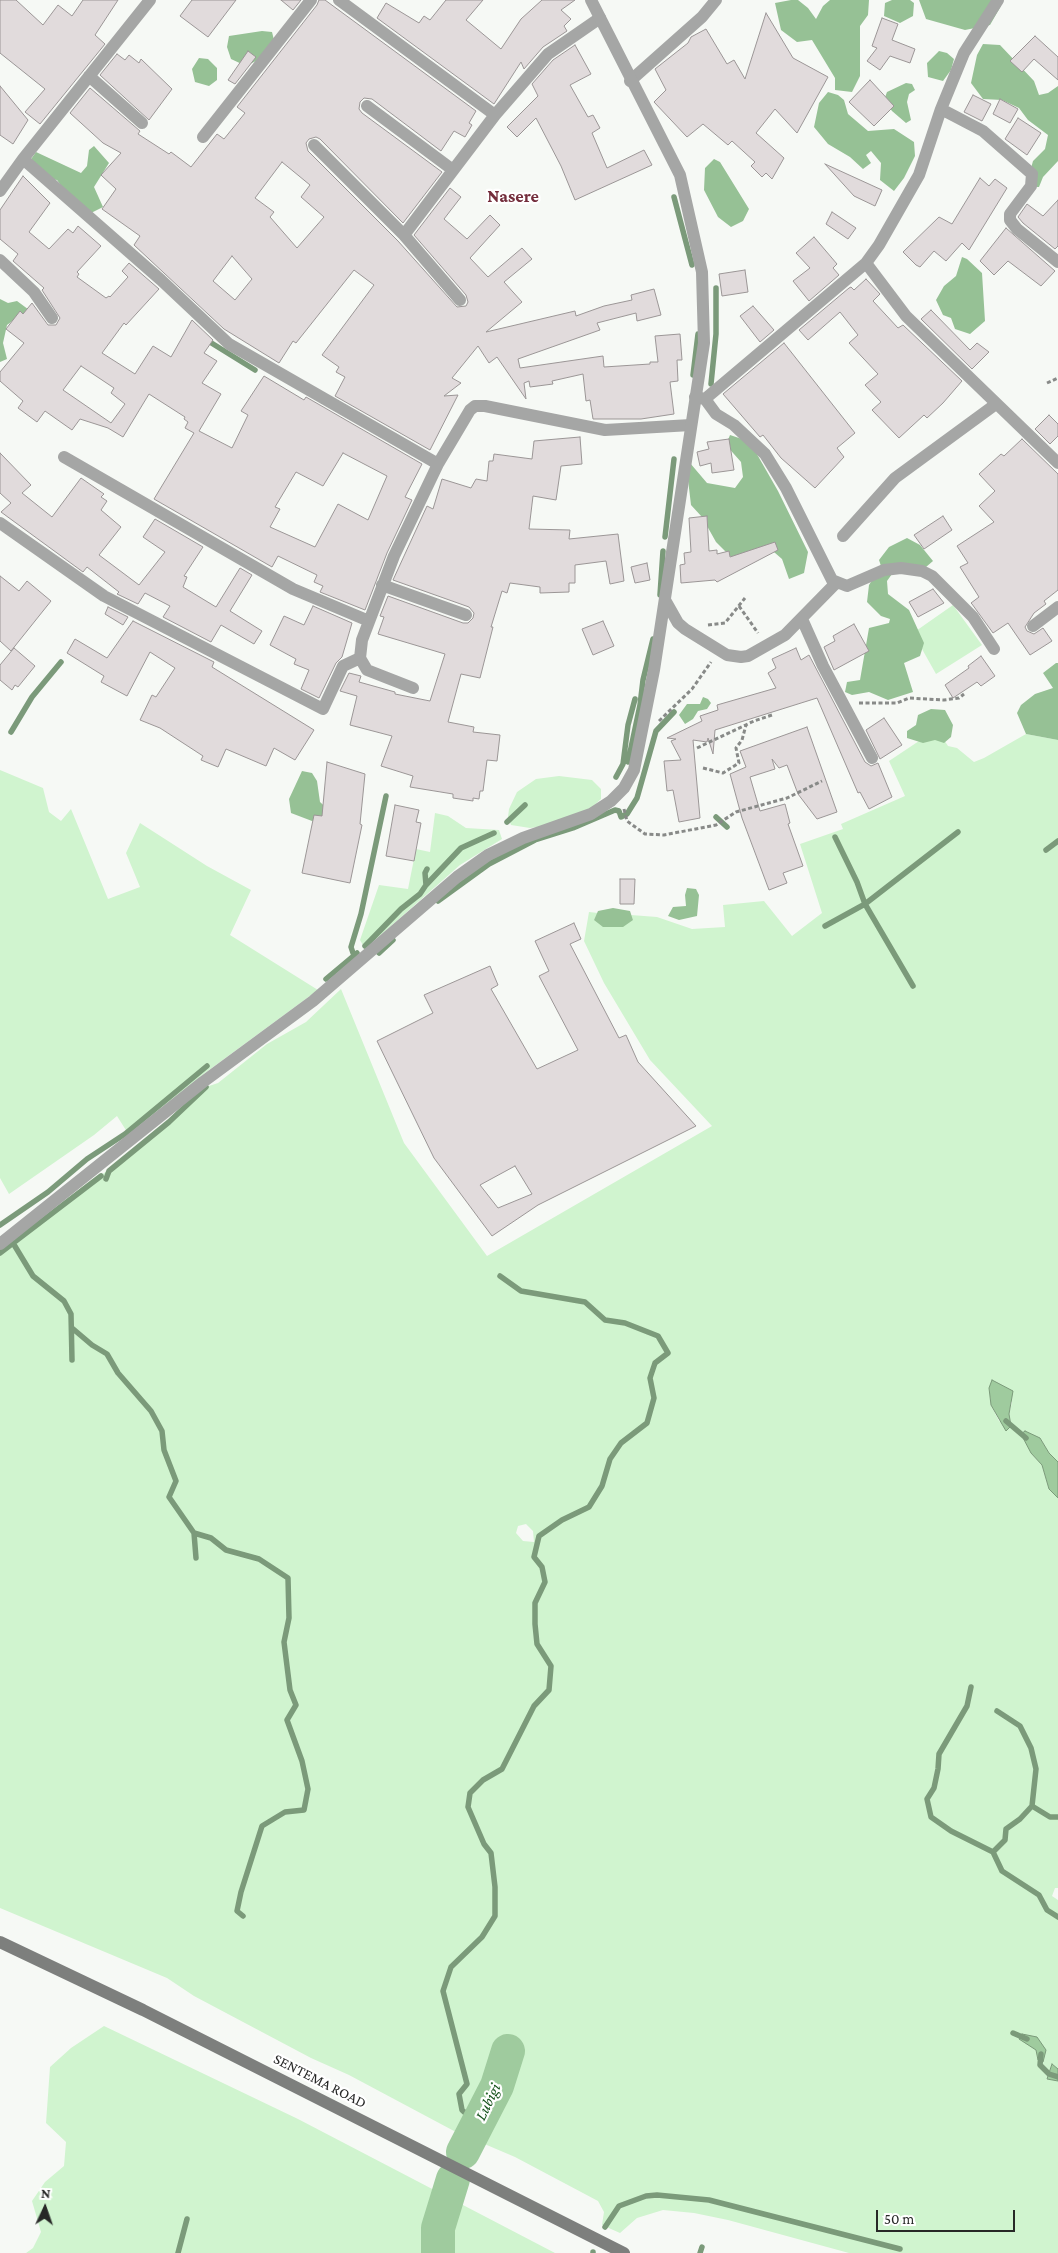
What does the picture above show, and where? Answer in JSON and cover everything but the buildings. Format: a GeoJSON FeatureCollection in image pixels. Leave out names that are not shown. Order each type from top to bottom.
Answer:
{"type":"FeatureCollection","features":[{"type":"Feature","properties":{"kind":"main road","name":"SENTEMA ROAD"},"geometry":{"type":"LineString","coordinates":[[0,1942],[143,2010],[624,2253]]}},
{"type":"Feature","properties":{"kind":"street"},"geometry":{"type":"LineString","coordinates":[[0,191],[88,76],[150,0]]}},
{"type":"Feature","properties":{"kind":"street"},"geometry":{"type":"LineString","coordinates":[[203,137],[311,0]]}},
{"type":"Feature","properties":{"kind":"street"},"geometry":{"type":"LineString","coordinates":[[339,0],[495,115]]}},
{"type":"Feature","properties":{"kind":"street"},"geometry":{"type":"LineString","coordinates":[[0,1244],[203,1082],[314,1001],[457,877],[488,855],[523,838],[591,814],[611,801],[624,788],[634,770],[643,733],[665,600],[691,425],[700,398],[704,343],[702,272],[680,175],[630,81],[591,0]]}},
{"type":"Feature","properties":{"kind":"street"},"geometry":{"type":"LineString","coordinates":[[630,81],[702,17],[716,0]]}},
{"type":"Feature","properties":{"kind":"street"},"geometry":{"type":"LineString","coordinates":[[700,398],[866,263],[879,245],[919,175],[941,109],[964,53],[998,0]]}},
{"type":"Feature","properties":{"kind":"street"},"geometry":{"type":"LineString","coordinates":[[404,234],[495,115],[548,54],[600,18]]}},
{"type":"Feature","properties":{"kind":"street"},"geometry":{"type":"LineString","coordinates":[[88,76],[142,123]]}},
{"type":"Feature","properties":{"kind":"street"},"geometry":{"type":"LineString","coordinates":[[367,106],[453,170]]}},
{"type":"Feature","properties":{"kind":"street"},"geometry":{"type":"LineString","coordinates":[[941,109],[983,131],[1032,174],[1031,186],[1010,214],[1010,220],[1017,229],[1058,262]]}},
{"type":"Feature","properties":{"kind":"street"},"geometry":{"type":"LineString","coordinates":[[314,146],[404,234],[460,300]]}},
{"type":"Feature","properties":{"kind":"street"},"geometry":{"type":"LineString","coordinates":[[23,159],[161,280],[229,344],[438,464]]}},
{"type":"Feature","properties":{"kind":"street"},"geometry":{"type":"LineString","coordinates":[[0,260],[34,292],[52,318]]}},
{"type":"Feature","properties":{"kind":"street"},"geometry":{"type":"LineString","coordinates":[[866,263],[906,316],[1058,464]]}},
{"type":"Feature","properties":{"kind":"street"},"geometry":{"type":"LineString","coordinates":[[700,398],[716,414],[734,425],[765,454],[786,488],[825,571],[836,583],[843,586],[853,584],[876,572],[894,568],[922,571],[932,576],[973,617],[994,649]]}},
{"type":"Feature","properties":{"kind":"street"},"geometry":{"type":"LineString","coordinates":[[843,536],[895,478],[996,404]]}},
{"type":"Feature","properties":{"kind":"street"},"geometry":{"type":"LineString","coordinates":[[413,688],[367,670],[360,658],[362,640],[394,556],[438,464],[466,414],[472,408],[479,405],[605,430],[691,425]]}},
{"type":"Feature","properties":{"kind":"street"},"geometry":{"type":"LineString","coordinates":[[64,457],[293,589],[369,621]]}},
{"type":"Feature","properties":{"kind":"street"},"geometry":{"type":"LineString","coordinates":[[0,524],[104,596],[323,709],[343,666],[360,658]]}},
{"type":"Feature","properties":{"kind":"street"},"geometry":{"type":"LineString","coordinates":[[665,600],[684,630],[727,655],[741,657],[748,656],[785,635],[836,583]]}},
{"type":"Feature","properties":{"kind":"street"},"geometry":{"type":"LineString","coordinates":[[382,585],[466,615]]}},
{"type":"Feature","properties":{"kind":"street"},"geometry":{"type":"LineString","coordinates":[[1033,626],[1058,607]]}},
{"type":"Feature","properties":{"kind":"street"},"geometry":{"type":"LineString","coordinates":[[802,619],[823,666],[872,758]]}},
{"type":"Feature","properties":{"kind":"path"},"geometry":{"type":"LineString","coordinates":[[1047,383],[1058,378]]}},
{"type":"Feature","properties":{"kind":"path"},"geometry":{"type":"LineString","coordinates":[[700,624],[725,623],[745,598]]}},
{"type":"Feature","properties":{"kind":"path"},"geometry":{"type":"LineString","coordinates":[[739,606],[768,645]]}},
{"type":"Feature","properties":{"kind":"path"},"geometry":{"type":"LineString","coordinates":[[643,733],[664,718],[692,689],[712,660],[741,657]]}},
{"type":"Feature","properties":{"kind":"path"},"geometry":{"type":"LineString","coordinates":[[844,705],[897,703],[909,698],[944,700],[959,698],[964,694]]}},
{"type":"Feature","properties":{"kind":"path"},"geometry":{"type":"LineString","coordinates":[[697,748],[772,715]]}},
{"type":"Feature","properties":{"kind":"path"},"geometry":{"type":"LineString","coordinates":[[703,768],[723,773],[739,763],[736,748],[742,740],[746,725]]}},
{"type":"Feature","properties":{"kind":"path"},"geometry":{"type":"LineString","coordinates":[[624,812],[627,821],[645,834],[664,835],[716,825],[736,812],[787,798],[822,781]]}},
{"type":"Feature","properties":{"kind":"shaded area"},"geometry":{"type":"Polygon","coordinates":[[[798,0],[808,8],[816,19],[823,6],[830,0],[869,0],[868,15],[860,26],[860,76],[852,92],[835,90],[835,78],[812,40],[797,42],[781,30],[775,3],[798,0]]]}},
{"type":"Feature","properties":{"kind":"shaded area"},"geometry":{"type":"Polygon","coordinates":[[[892,0],[910,0],[914,3],[913,16],[900,23],[884,16],[885,3],[892,0]]]}},
{"type":"Feature","properties":{"kind":"shaded area"},"geometry":{"type":"Polygon","coordinates":[[[919,0],[999,0],[1001,6],[990,25],[965,30],[926,19],[919,0]]]}},
{"type":"Feature","properties":{"kind":"shaded area"},"geometry":{"type":"Polygon","coordinates":[[[262,31],[272,32],[275,44],[262,58],[246,66],[231,59],[227,47],[229,36],[262,31]]]}},
{"type":"Feature","properties":{"kind":"shaded area"},"geometry":{"type":"Polygon","coordinates":[[[983,44],[1000,45],[1034,81],[1039,95],[1048,93],[1058,86],[1058,161],[1043,177],[1039,187],[1034,187],[1028,179],[1033,161],[1045,149],[1048,135],[1028,120],[1019,108],[1002,100],[983,99],[971,83],[977,55],[983,44]]]}},
{"type":"Feature","properties":{"kind":"shaded area"},"geometry":{"type":"Polygon","coordinates":[[[939,51],[947,53],[954,59],[951,70],[943,81],[928,77],[927,63],[939,51]]]}},
{"type":"Feature","properties":{"kind":"shaded area"},"geometry":{"type":"Polygon","coordinates":[[[199,58],[208,59],[217,68],[217,80],[209,86],[195,82],[192,69],[199,58]]]}},
{"type":"Feature","properties":{"kind":"shaded area"},"geometry":{"type":"Polygon","coordinates":[[[906,83],[912,84],[915,90],[909,94],[907,102],[911,120],[906,123],[892,111],[884,100],[887,92],[906,83]]]}},
{"type":"Feature","properties":{"kind":"shaded area"},"geometry":{"type":"Polygon","coordinates":[[[828,92],[838,95],[844,100],[848,114],[868,131],[894,129],[914,142],[915,156],[904,178],[894,191],[880,180],[881,163],[871,151],[866,155],[871,163],[863,169],[850,157],[828,144],[814,127],[819,103],[828,92]]]}},
{"type":"Feature","properties":{"kind":"shaded area"},"geometry":{"type":"Polygon","coordinates":[[[94,146],[109,163],[94,187],[103,207],[91,213],[65,191],[57,180],[36,177],[29,162],[36,152],[81,173],[87,166],[89,150],[94,146]]]}},
{"type":"Feature","properties":{"kind":"shaded area"},"geometry":{"type":"Polygon","coordinates":[[[714,159],[720,162],[749,209],[743,221],[731,227],[718,217],[704,190],[705,168],[714,159]]]}},
{"type":"Feature","properties":{"kind":"shaded area"},"geometry":{"type":"Polygon","coordinates":[[[962,257],[967,259],[982,273],[985,321],[970,334],[955,329],[951,318],[943,315],[936,300],[944,286],[956,276],[962,257]]]}},
{"type":"Feature","properties":{"kind":"shaded area"},"geometry":{"type":"Polygon","coordinates":[[[0,299],[8,303],[17,301],[40,318],[18,317],[7,325],[3,343],[7,359],[0,362],[0,299]]]}},
{"type":"Feature","properties":{"kind":"shaded area"},"geometry":{"type":"Polygon","coordinates":[[[730,435],[742,439],[754,449],[778,491],[808,552],[804,573],[789,579],[782,559],[767,546],[732,558],[716,542],[702,517],[691,505],[687,471],[690,463],[707,483],[735,488],[743,477],[741,462],[726,445],[730,435]]]}},
{"type":"Feature","properties":{"kind":"shaded area"},"geometry":{"type":"Polygon","coordinates":[[[907,538],[920,545],[933,561],[926,567],[892,574],[887,581],[888,594],[909,610],[924,643],[920,656],[904,663],[913,692],[888,700],[869,692],[852,695],[845,692],[847,682],[860,680],[869,628],[889,623],[890,619],[881,616],[867,602],[869,585],[881,566],[879,560],[889,547],[907,538]]]}},
{"type":"Feature","properties":{"kind":"shaded area"},"geometry":{"type":"Polygon","coordinates":[[[953,605],[982,645],[936,674],[913,633],[953,605]]]}},
{"type":"Feature","properties":{"kind":"shaded area"},"geometry":{"type":"Polygon","coordinates":[[[1058,663],[1058,740],[1026,734],[1017,713],[1021,705],[1035,694],[1053,688],[1043,673],[1058,663]]]}},
{"type":"Feature","properties":{"kind":"shaded area"},"geometry":{"type":"Polygon","coordinates":[[[703,697],[711,703],[707,709],[698,711],[693,719],[685,724],[679,715],[687,704],[700,704],[703,697]]]}},
{"type":"Feature","properties":{"kind":"shaded area"},"geometry":{"type":"Polygon","coordinates":[[[931,709],[945,710],[953,725],[951,737],[944,743],[935,740],[923,743],[907,738],[907,731],[916,725],[918,715],[931,709]]]}},
{"type":"Feature","properties":{"kind":"shaded area"},"geometry":{"type":"Polygon","coordinates":[[[937,729],[948,746],[957,748],[974,762],[1026,734],[1058,740],[1058,1462],[1049,1453],[1040,1438],[1031,1453],[1042,1465],[1049,1489],[1058,1498],[1058,1888],[1055,1888],[1052,1896],[1058,1900],[1058,2069],[1052,2064],[1047,2079],[1058,2081],[1058,2253],[849,2253],[728,2220],[694,2213],[663,2210],[637,2218],[620,2233],[602,2225],[604,2212],[598,2201],[515,2157],[454,2131],[349,2075],[311,2058],[194,1996],[167,1978],[0,1908],[0,1253],[160,1130],[206,1087],[218,1083],[267,1044],[306,1022],[341,989],[404,1143],[487,1256],[712,1126],[650,1060],[604,983],[584,941],[589,912],[598,913],[594,920],[633,920],[631,915],[657,917],[692,929],[725,927],[723,905],[764,901],[792,936],[822,913],[800,844],[843,829],[841,824],[905,796],[889,761],[937,729]],[[989,1388],[991,1405],[999,1421],[1011,1426],[1009,1414],[1012,1402],[989,1388]],[[526,1524],[518,1526],[516,1533],[523,1541],[534,1542],[533,1531],[526,1524]]]}},
{"type":"Feature","properties":{"kind":"shaded area"},"geometry":{"type":"Polygon","coordinates":[[[0,770],[43,788],[49,812],[61,821],[71,809],[108,899],[140,887],[126,853],[140,823],[207,866],[251,890],[230,935],[318,990],[205,1073],[129,1135],[117,1116],[94,1135],[9,1194],[0,1178],[0,770]]]}},
{"type":"Feature","properties":{"kind":"shaded area"},"geometry":{"type":"Polygon","coordinates":[[[302,771],[312,773],[317,781],[320,802],[332,813],[331,820],[312,821],[291,813],[289,799],[302,771]]]}},
{"type":"Feature","properties":{"kind":"shaded area"},"geometry":{"type":"Polygon","coordinates":[[[559,776],[592,780],[601,789],[601,799],[590,809],[546,826],[530,828],[511,825],[508,817],[509,809],[517,792],[536,779],[559,776]]]}},
{"type":"Feature","properties":{"kind":"shaded area"},"geometry":{"type":"Polygon","coordinates":[[[435,813],[448,816],[466,828],[499,830],[502,839],[460,865],[365,949],[360,940],[379,885],[408,889],[416,849],[430,852],[435,813]]]}},
{"type":"Feature","properties":{"kind":"shaded area"},"geometry":{"type":"Polygon","coordinates":[[[687,888],[696,889],[699,895],[697,916],[679,920],[668,916],[673,907],[686,906],[685,895],[687,888]]]}},
{"type":"Feature","properties":{"kind":"shaded area"},"geometry":{"type":"Polygon","coordinates":[[[613,908],[630,911],[633,920],[623,927],[603,927],[594,920],[598,911],[613,908]]]}},
{"type":"Feature","properties":{"kind":"shaded area"},"geometry":{"type":"Polygon","coordinates":[[[992,1380],[1013,1391],[1009,1414],[1011,1426],[1006,1431],[991,1405],[989,1388],[992,1380]]]}},
{"type":"Feature","properties":{"kind":"shaded area"},"geometry":{"type":"Polygon","coordinates":[[[1025,1431],[1040,1438],[1049,1453],[1058,1462],[1058,1498],[1049,1489],[1042,1465],[1031,1453],[1021,1434],[1025,1431]]]}},
{"type":"Feature","properties":{"kind":"shaded area"},"geometry":{"type":"Polygon","coordinates":[[[104,2026],[298,2119],[555,2253],[26,2253],[33,2248],[41,2232],[32,2201],[45,2182],[64,2166],[66,2142],[46,2123],[50,2067],[71,2048],[104,2026]]]}},
{"type":"Feature","properties":{"kind":"shaded area"},"geometry":{"type":"Polygon","coordinates":[[[1022,2034],[1037,2037],[1046,2050],[1043,2062],[1038,2060],[1036,2050],[1019,2039],[1022,2034]]]}},
{"type":"Feature","properties":{"kind":"shaded area"},"geometry":{"type":"Polygon","coordinates":[[[1052,2064],[1058,2069],[1058,2081],[1047,2079],[1052,2064]]]}},
{"type":"Feature","properties":{"kind":"waterway"},"geometry":{"type":"LineString","coordinates":[[674,197],[692,265]]}},
{"type":"Feature","properties":{"kind":"waterway"},"geometry":{"type":"LineString","coordinates":[[711,384],[716,334],[716,288]]}},
{"type":"Feature","properties":{"kind":"waterway"},"geometry":{"type":"LineString","coordinates":[[693,375],[698,334]]}},
{"type":"Feature","properties":{"kind":"waterway"},"geometry":{"type":"LineString","coordinates":[[205,339],[255,370]]}},
{"type":"Feature","properties":{"kind":"waterway"},"geometry":{"type":"LineString","coordinates":[[665,537],[674,459]]}},
{"type":"Feature","properties":{"kind":"waterway"},"geometry":{"type":"LineString","coordinates":[[660,595],[663,551]]}},
{"type":"Feature","properties":{"kind":"waterway"},"geometry":{"type":"LineString","coordinates":[[628,762],[640,705],[643,680],[653,639]]}},
{"type":"Feature","properties":{"kind":"waterway"},"geometry":{"type":"LineString","coordinates":[[11,732],[32,697],[61,662]]}},
{"type":"Feature","properties":{"kind":"waterway"},"geometry":{"type":"LineString","coordinates":[[616,777],[623,764],[628,725],[635,699]]}},
{"type":"Feature","properties":{"kind":"waterway"},"geometry":{"type":"LineString","coordinates":[[438,901],[489,864],[535,840],[573,828],[615,810],[619,811],[621,817],[627,814],[637,798],[656,731],[674,712]]}},
{"type":"Feature","properties":{"kind":"waterway"},"geometry":{"type":"LineString","coordinates":[[354,956],[351,947],[361,914],[386,796]]}},
{"type":"Feature","properties":{"kind":"waterway"},"geometry":{"type":"LineString","coordinates":[[507,822],[525,805]]}},
{"type":"Feature","properties":{"kind":"waterway"},"geometry":{"type":"LineString","coordinates":[[716,817],[727,827]]}},
{"type":"Feature","properties":{"kind":"waterway"},"geometry":{"type":"LineString","coordinates":[[825,926],[865,904],[958,832]]}},
{"type":"Feature","properties":{"kind":"waterway"},"geometry":{"type":"LineString","coordinates":[[426,885],[461,848],[494,833]]}},
{"type":"Feature","properties":{"kind":"waterway"},"geometry":{"type":"LineString","coordinates":[[835,837],[857,882],[865,904],[913,986]]}},
{"type":"Feature","properties":{"kind":"waterway"},"geometry":{"type":"LineString","coordinates":[[1046,850],[1058,841]]}},
{"type":"Feature","properties":{"kind":"waterway"},"geometry":{"type":"LineString","coordinates":[[365,946],[401,909],[420,894],[426,885],[425,873],[427,869]]}},
{"type":"Feature","properties":{"kind":"waterway"},"geometry":{"type":"LineString","coordinates":[[379,953],[393,940]]}},
{"type":"Feature","properties":{"kind":"waterway"},"geometry":{"type":"LineString","coordinates":[[326,979],[357,953]]}},
{"type":"Feature","properties":{"kind":"waterway"},"geometry":{"type":"LineString","coordinates":[[0,1225],[48,1192],[87,1159],[125,1134],[207,1066]]}},
{"type":"Feature","properties":{"kind":"waterway"},"geometry":{"type":"LineString","coordinates":[[106,1179],[109,1171],[169,1122],[206,1087]]}},
{"type":"Feature","properties":{"kind":"waterway"},"geometry":{"type":"LineString","coordinates":[[0,1253],[101,1176]]}},
{"type":"Feature","properties":{"kind":"waterway"},"geometry":{"type":"LineString","coordinates":[[13,1243],[33,1276],[64,1301],[71,1314],[72,1360]]}},
{"type":"Feature","properties":{"kind":"waterway"},"geometry":{"type":"LineString","coordinates":[[478,2125],[462,2110],[459,2094],[467,2084],[443,1991],[451,1967],[482,1937],[495,1916],[495,1887],[491,1853],[484,1844],[468,1807],[470,1793],[483,1780],[502,1769],[534,1706],[549,1690],[551,1666],[537,1644],[535,1624],[535,1603],[545,1582],[542,1567],[534,1557],[539,1536],[562,1520],[589,1507],[602,1486],[610,1459],[621,1443],[647,1423],[654,1398],[650,1378],[655,1363],[668,1353],[658,1336],[625,1323],[605,1320],[585,1302],[521,1291],[500,1276]]}},
{"type":"Feature","properties":{"kind":"waterway"},"geometry":{"type":"LineString","coordinates":[[72,1328],[92,1345],[107,1354],[118,1373],[151,1411],[162,1431],[164,1450],[176,1481],[169,1497],[194,1533],[196,1558]]}},
{"type":"Feature","properties":{"kind":"waterway"},"geometry":{"type":"LineString","coordinates":[[1006,1421],[1026,1438]]}},
{"type":"Feature","properties":{"kind":"waterway"},"geometry":{"type":"LineString","coordinates":[[194,1533],[211,1538],[226,1550],[259,1559],[288,1578],[289,1618],[284,1642],[290,1690],[296,1705],[287,1720],[302,1761],[308,1789],[304,1810],[285,1812],[262,1826],[241,1892],[237,1911],[243,1916]]}},
{"type":"Feature","properties":{"kind":"waterway"},"geometry":{"type":"LineString","coordinates":[[971,1687],[967,1706],[939,1754],[934,1788],[927,1799],[931,1817],[951,1831],[993,1852],[1002,1871],[1039,1895],[1047,1910],[1058,1917]]}},
{"type":"Feature","properties":{"kind":"waterway"},"geometry":{"type":"LineString","coordinates":[[993,1852],[1005,1840],[1006,1829],[1020,1819],[1032,1806],[1036,1769],[1031,1748],[1020,1726],[997,1711]]}},
{"type":"Feature","properties":{"kind":"waterway"},"geometry":{"type":"LineString","coordinates":[[1032,1806],[1050,1817],[1058,1817]]}},
{"type":"Feature","properties":{"kind":"waterway"},"geometry":{"type":"LineString","coordinates":[[1013,2033],[1027,2039]]}},
{"type":"Feature","properties":{"kind":"waterway","name":"Lubigi"},"geometry":{"type":"LineString","coordinates":[[463,2152],[497,2086],[508,2051]]}},
{"type":"Feature","properties":{"kind":"waterway"},"geometry":{"type":"LineString","coordinates":[[1041,2054],[1040,2065],[1049,2074],[1058,2077]]}},
{"type":"Feature","properties":{"kind":"waterway","name":"Lubigi"},"geometry":{"type":"LineString","coordinates":[[438,2253],[438,2228],[453,2179]]}},
{"type":"Feature","properties":{"kind":"waterway"},"geometry":{"type":"LineString","coordinates":[[605,2227],[619,2206],[646,2196],[657,2195],[709,2200],[900,2249]]}},
{"type":"Feature","properties":{"kind":"waterway"},"geometry":{"type":"LineString","coordinates":[[178,2253],[187,2219]]}},
{"type":"Feature","properties":{"kind":"waterway"},"geometry":{"type":"LineString","coordinates":[[700,2253],[702,2247]]}},
{"type":"Feature","properties":{"kind":"district","name":"Nasere"},"geometry":{"type":"Point","coordinates":[513,196]}}]}
